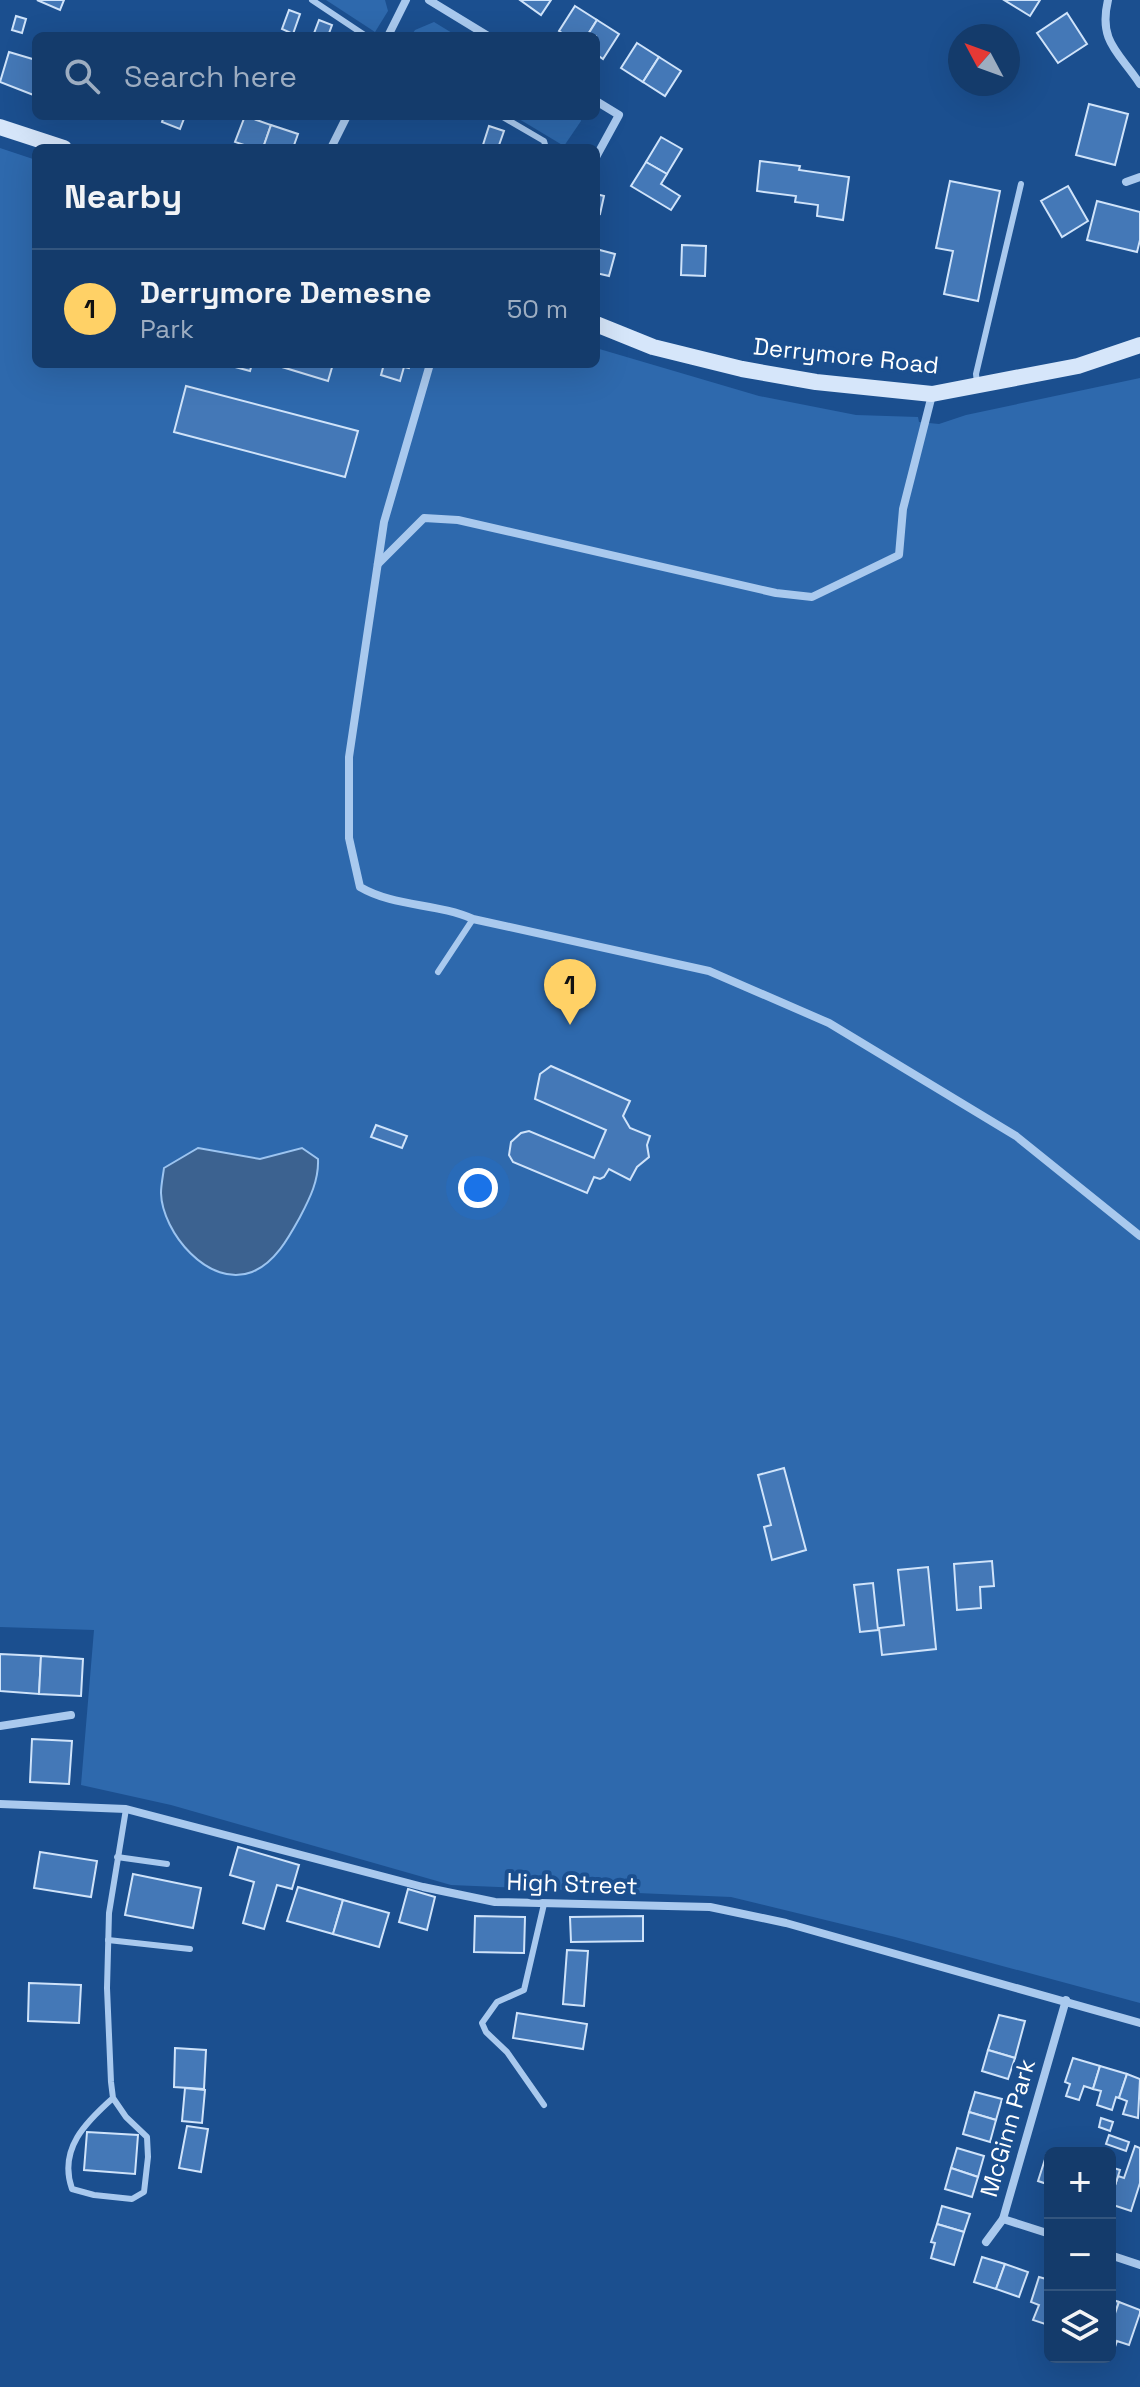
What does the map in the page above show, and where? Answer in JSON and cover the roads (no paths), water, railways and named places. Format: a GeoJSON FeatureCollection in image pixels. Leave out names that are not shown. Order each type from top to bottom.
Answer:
{"type":"FeatureCollection","features":[{"type":"Feature","properties":{"kind":"main road"},"geometry":{"type":"LineString","coordinates":[[0,127],[52,144]]}},
{"type":"Feature","properties":{"kind":"main road","name":"Derrymore Road"},"geometry":{"type":"LineString","coordinates":[[600,326],[653,347],[742,369],[816,382],[932,394],[1078,366],[1140,345]]}},
{"type":"Feature","properties":{"kind":"street"},"geometry":{"type":"LineString","coordinates":[[390,32],[406,0]]}},
{"type":"Feature","properties":{"kind":"street"},"geometry":{"type":"LineString","coordinates":[[429,0],[481,32]]}},
{"type":"Feature","properties":{"kind":"street"},"geometry":{"type":"LineString","coordinates":[[1108,0],[1104,21],[1107,39],[1140,84]]}},
{"type":"Feature","properties":{"kind":"street"},"geometry":{"type":"LineString","coordinates":[[600,103],[619,115],[600,150]]}},
{"type":"Feature","properties":{"kind":"street"},"geometry":{"type":"LineString","coordinates":[[333,144],[345,120]]}},
{"type":"Feature","properties":{"kind":"street"},"geometry":{"type":"LineString","coordinates":[[1126,182],[1140,177]]}},
{"type":"Feature","properties":{"kind":"street"},"geometry":{"type":"LineString","coordinates":[[429,368],[384,522],[349,757],[349,838],[360,887],[373,895],[709,971],[829,1023],[1016,1136],[1140,1236]]}},
{"type":"Feature","properties":{"kind":"street"},"geometry":{"type":"LineString","coordinates":[[378,564],[424,518],[458,520],[776,593],[812,597],[899,555],[903,509],[932,394]]}},
{"type":"Feature","properties":{"kind":"street"},"geometry":{"type":"LineString","coordinates":[[0,1726],[71,1715]]}},
{"type":"Feature","properties":{"kind":"street","name":"High Street"},"geometry":{"type":"LineString","coordinates":[[0,1804],[126,1809],[423,1887],[495,1902],[710,1907],[786,1923],[1140,2023]]}},
{"type":"Feature","properties":{"kind":"street","name":"McGinn Park"},"geometry":{"type":"LineString","coordinates":[[1044,2232],[1003,2219],[1066,2000]]}},
{"type":"Feature","properties":{"kind":"street"},"geometry":{"type":"LineString","coordinates":[[986,2242],[1003,2219]]}},
{"type":"Feature","properties":{"kind":"street"},"geometry":{"type":"LineString","coordinates":[[1116,2257],[1140,2265]]}},
{"type":"Feature","properties":{"kind":"lane"},"geometry":{"type":"LineString","coordinates":[[312,0],[360,32]]}},
{"type":"Feature","properties":{"kind":"lane"},"geometry":{"type":"LineString","coordinates":[[508,120],[545,144]]}},
{"type":"Feature","properties":{"kind":"lane"},"geometry":{"type":"LineString","coordinates":[[978,387],[976,374],[1021,184]]}},
{"type":"Feature","properties":{"kind":"lane"},"geometry":{"type":"LineString","coordinates":[[438,972],[473,919]]}},
{"type":"Feature","properties":{"kind":"lane"},"geometry":{"type":"LineString","coordinates":[[113,2098],[87,2121],[71,2146],[68,2178],[72,2189],[132,2199],[144,2192],[147,2137],[126,2117],[113,2098],[107,1988],[108,1940],[126,1809]]}},
{"type":"Feature","properties":{"kind":"lane"},"geometry":{"type":"LineString","coordinates":[[117,1857],[167,1864]]}},
{"type":"Feature","properties":{"kind":"lane"},"geometry":{"type":"LineString","coordinates":[[544,1904],[524,1990],[497,2002],[482,2023],[486,2032],[507,2052],[544,2105]]}},
{"type":"Feature","properties":{"kind":"lane"},"geometry":{"type":"LineString","coordinates":[[108,1940],[190,1949]]}},
{"type":"Feature","properties":{"kind":"place","name":"Derrymore Demesne"},"geometry":{"type":"Point","coordinates":[570,1025]}}]}
